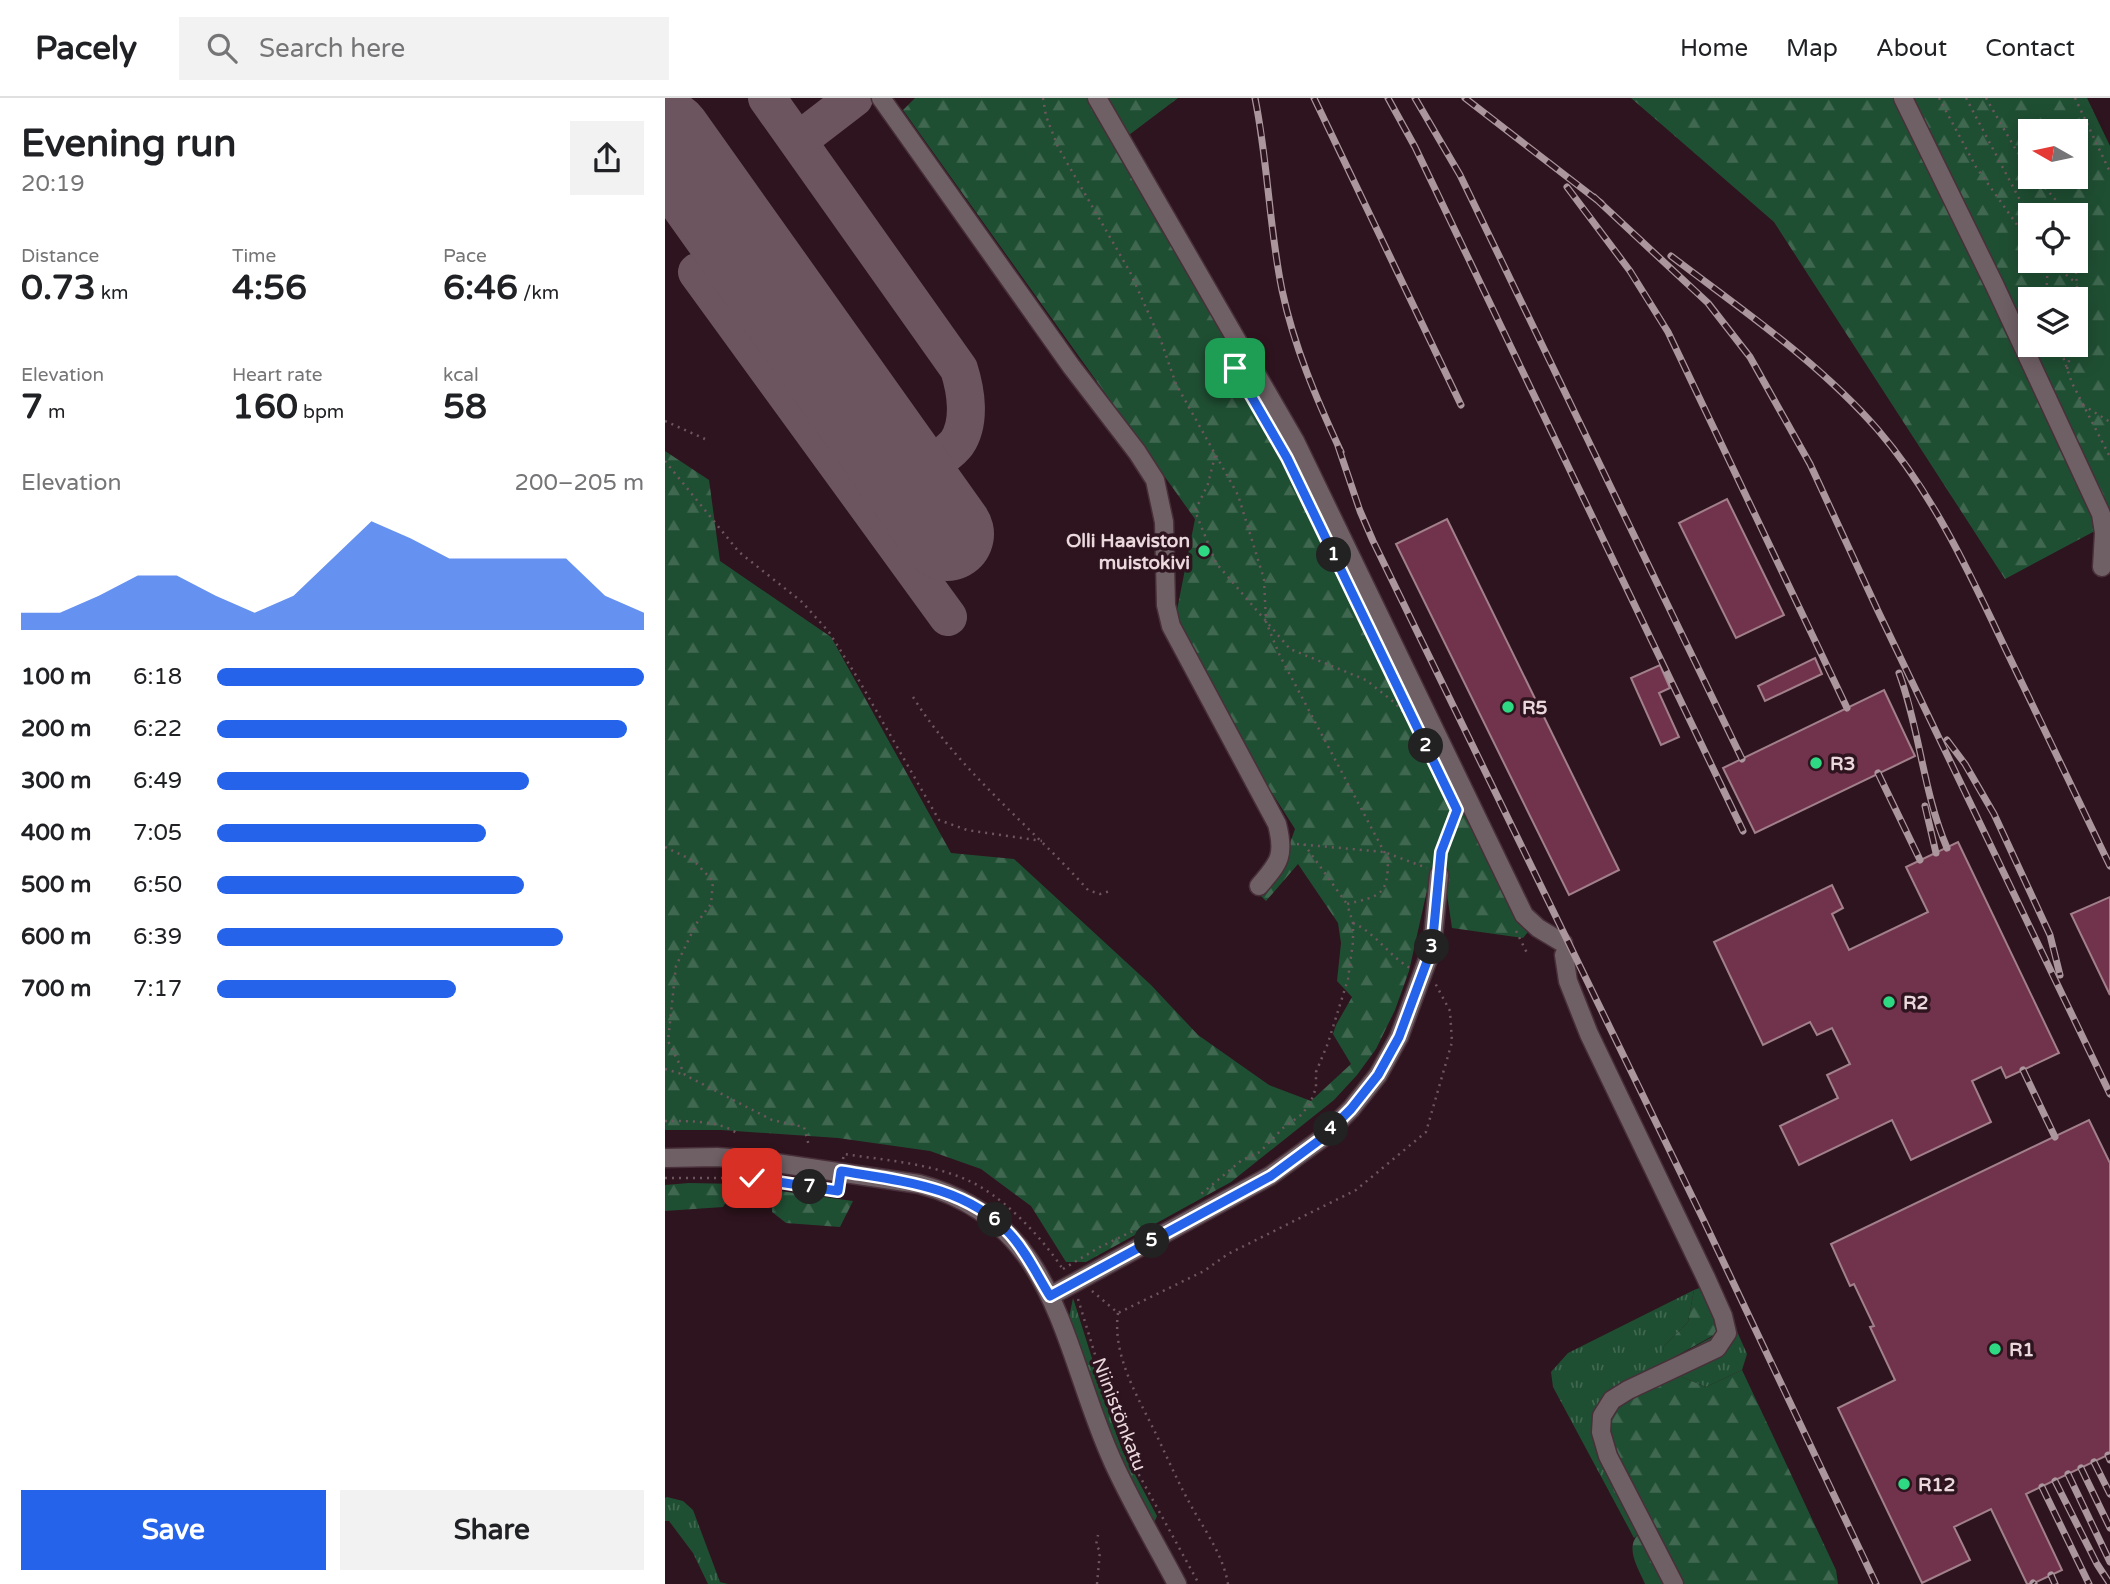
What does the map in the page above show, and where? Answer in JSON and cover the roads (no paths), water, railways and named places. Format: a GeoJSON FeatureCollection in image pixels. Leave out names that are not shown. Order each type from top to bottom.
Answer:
{"type":"FeatureCollection","features":[{"type":"Feature","properties":{"kind":"street"},"geometry":{"type":"LineString","coordinates":[[880,98],[1155,480],[1164,522],[1165,605],[1171,626],[1277,824],[1283,845],[1277,865],[1259,886]]}},
{"type":"Feature","properties":{"kind":"street"},"geometry":{"type":"LineString","coordinates":[[1097,98],[1295,441],[1524,915],[1563,949],[1568,981],[1589,1034],[1723,1316],[1727,1333],[1717,1348],[1628,1390],[1612,1400],[1602,1416],[1601,1432],[1608,1456],[1674,1584]]}},
{"type":"Feature","properties":{"kind":"street"},"geometry":{"type":"LineString","coordinates":[[1903,98],[2000,296],[2101,514],[2104,533],[2102,567]]}},
{"type":"Feature","properties":{"kind":"street"},"geometry":{"type":"LineString","coordinates":[[1050,1296],[1071,1278],[1271,1176],[1321,1139],[1351,1109],[1378,1075],[1399,1037],[1432,948],[1439,875]]}},
{"type":"Feature","properties":{"kind":"street","name":"Niinistönkatu"},"geometry":{"type":"LineString","coordinates":[[665,1158],[729,1157],[919,1184],[966,1200],[988,1214],[1009,1234],[1027,1257],[1050,1296],[1113,1462],[1177,1584]]}},
{"type":"Feature","properties":{"kind":"railway"},"geometry":{"type":"LineString","coordinates":[[1255,98],[1278,266],[1287,311],[1307,373],[1341,452]]}},
{"type":"Feature","properties":{"kind":"railway"},"geometry":{"type":"LineString","coordinates":[[1314,98],[1461,405]]}},
{"type":"Feature","properties":{"kind":"railway"},"geometry":{"type":"LineString","coordinates":[[1388,98],[1415,147],[1743,831]]}},
{"type":"Feature","properties":{"kind":"railway"},"geometry":{"type":"LineString","coordinates":[[1415,98],[1460,175],[1742,759]]}},
{"type":"Feature","properties":{"kind":"railway"},"geometry":{"type":"LineString","coordinates":[[1465,98],[1601,203]]}},
{"type":"Feature","properties":{"kind":"railway"},"geometry":{"type":"LineString","coordinates":[[1567,187],[1630,271],[1668,332],[1847,708]]}},
{"type":"Feature","properties":{"kind":"railway"},"geometry":{"type":"LineString","coordinates":[[1594,197],[1708,303],[1750,357],[1810,464],[2110,1094]]}},
{"type":"Feature","properties":{"kind":"railway"},"geometry":{"type":"LineString","coordinates":[[1671,256],[1752,317],[1831,382],[1878,430],[1917,481],[1964,564],[2110,866]]}},
{"type":"Feature","properties":{"kind":"railway"},"geometry":{"type":"LineString","coordinates":[[1338,446],[1373,541],[1704,1221],[1876,1584]]}},
{"type":"Feature","properties":{"kind":"railway"},"geometry":{"type":"LineString","coordinates":[[1899,673],[1932,805],[1947,848]]}},
{"type":"Feature","properties":{"kind":"railway"},"geometry":{"type":"LineString","coordinates":[[1947,740],[1965,764],[1994,814],[2050,935],[2060,975]]}},
{"type":"Feature","properties":{"kind":"railway"},"geometry":{"type":"LineString","coordinates":[[1878,773],[1920,860]]}},
{"type":"Feature","properties":{"kind":"railway"},"geometry":{"type":"LineString","coordinates":[[1925,806],[1936,853]]}},
{"type":"Feature","properties":{"kind":"railway"},"geometry":{"type":"LineString","coordinates":[[2023,1070],[2055,1137]]}},
{"type":"Feature","properties":{"kind":"railway"},"geometry":{"type":"LineString","coordinates":[[2108,1455],[2110,1460]]}},
{"type":"Feature","properties":{"kind":"railway"},"geometry":{"type":"LineString","coordinates":[[2094,1462],[2110,1494]]}},
{"type":"Feature","properties":{"kind":"railway"},"geometry":{"type":"LineString","coordinates":[[2081,1468],[2110,1528]]}},
{"type":"Feature","properties":{"kind":"railway"},"geometry":{"type":"LineString","coordinates":[[2068,1474],[2110,1562]]}},
{"type":"Feature","properties":{"kind":"railway"},"geometry":{"type":"LineString","coordinates":[[2055,1481],[2110,1584]]}},
{"type":"Feature","properties":{"kind":"railway"},"geometry":{"type":"LineString","coordinates":[[2042,1487],[2089,1584]]}},
{"type":"Feature","properties":{"kind":"railway"},"geometry":{"type":"LineString","coordinates":[[2051,1575],[2055,1584]]}},
{"type":"Feature","properties":{"kind":"place","name":"Olli Haaviston muistokivi"},"geometry":{"type":"Point","coordinates":[1204,551]}},
{"type":"Feature","properties":{"kind":"place","name":"R5"},"geometry":{"type":"Point","coordinates":[1508,707]}},
{"type":"Feature","properties":{"kind":"place","name":"R3"},"geometry":{"type":"Point","coordinates":[1816,763]}},
{"type":"Feature","properties":{"kind":"place","name":"R2"},"geometry":{"type":"Point","coordinates":[1889,1002]}},
{"type":"Feature","properties":{"kind":"place","name":"R1"},"geometry":{"type":"Point","coordinates":[1995,1349]}},
{"type":"Feature","properties":{"kind":"place","name":"R12"},"geometry":{"type":"Point","coordinates":[1904,1484]}}]}
